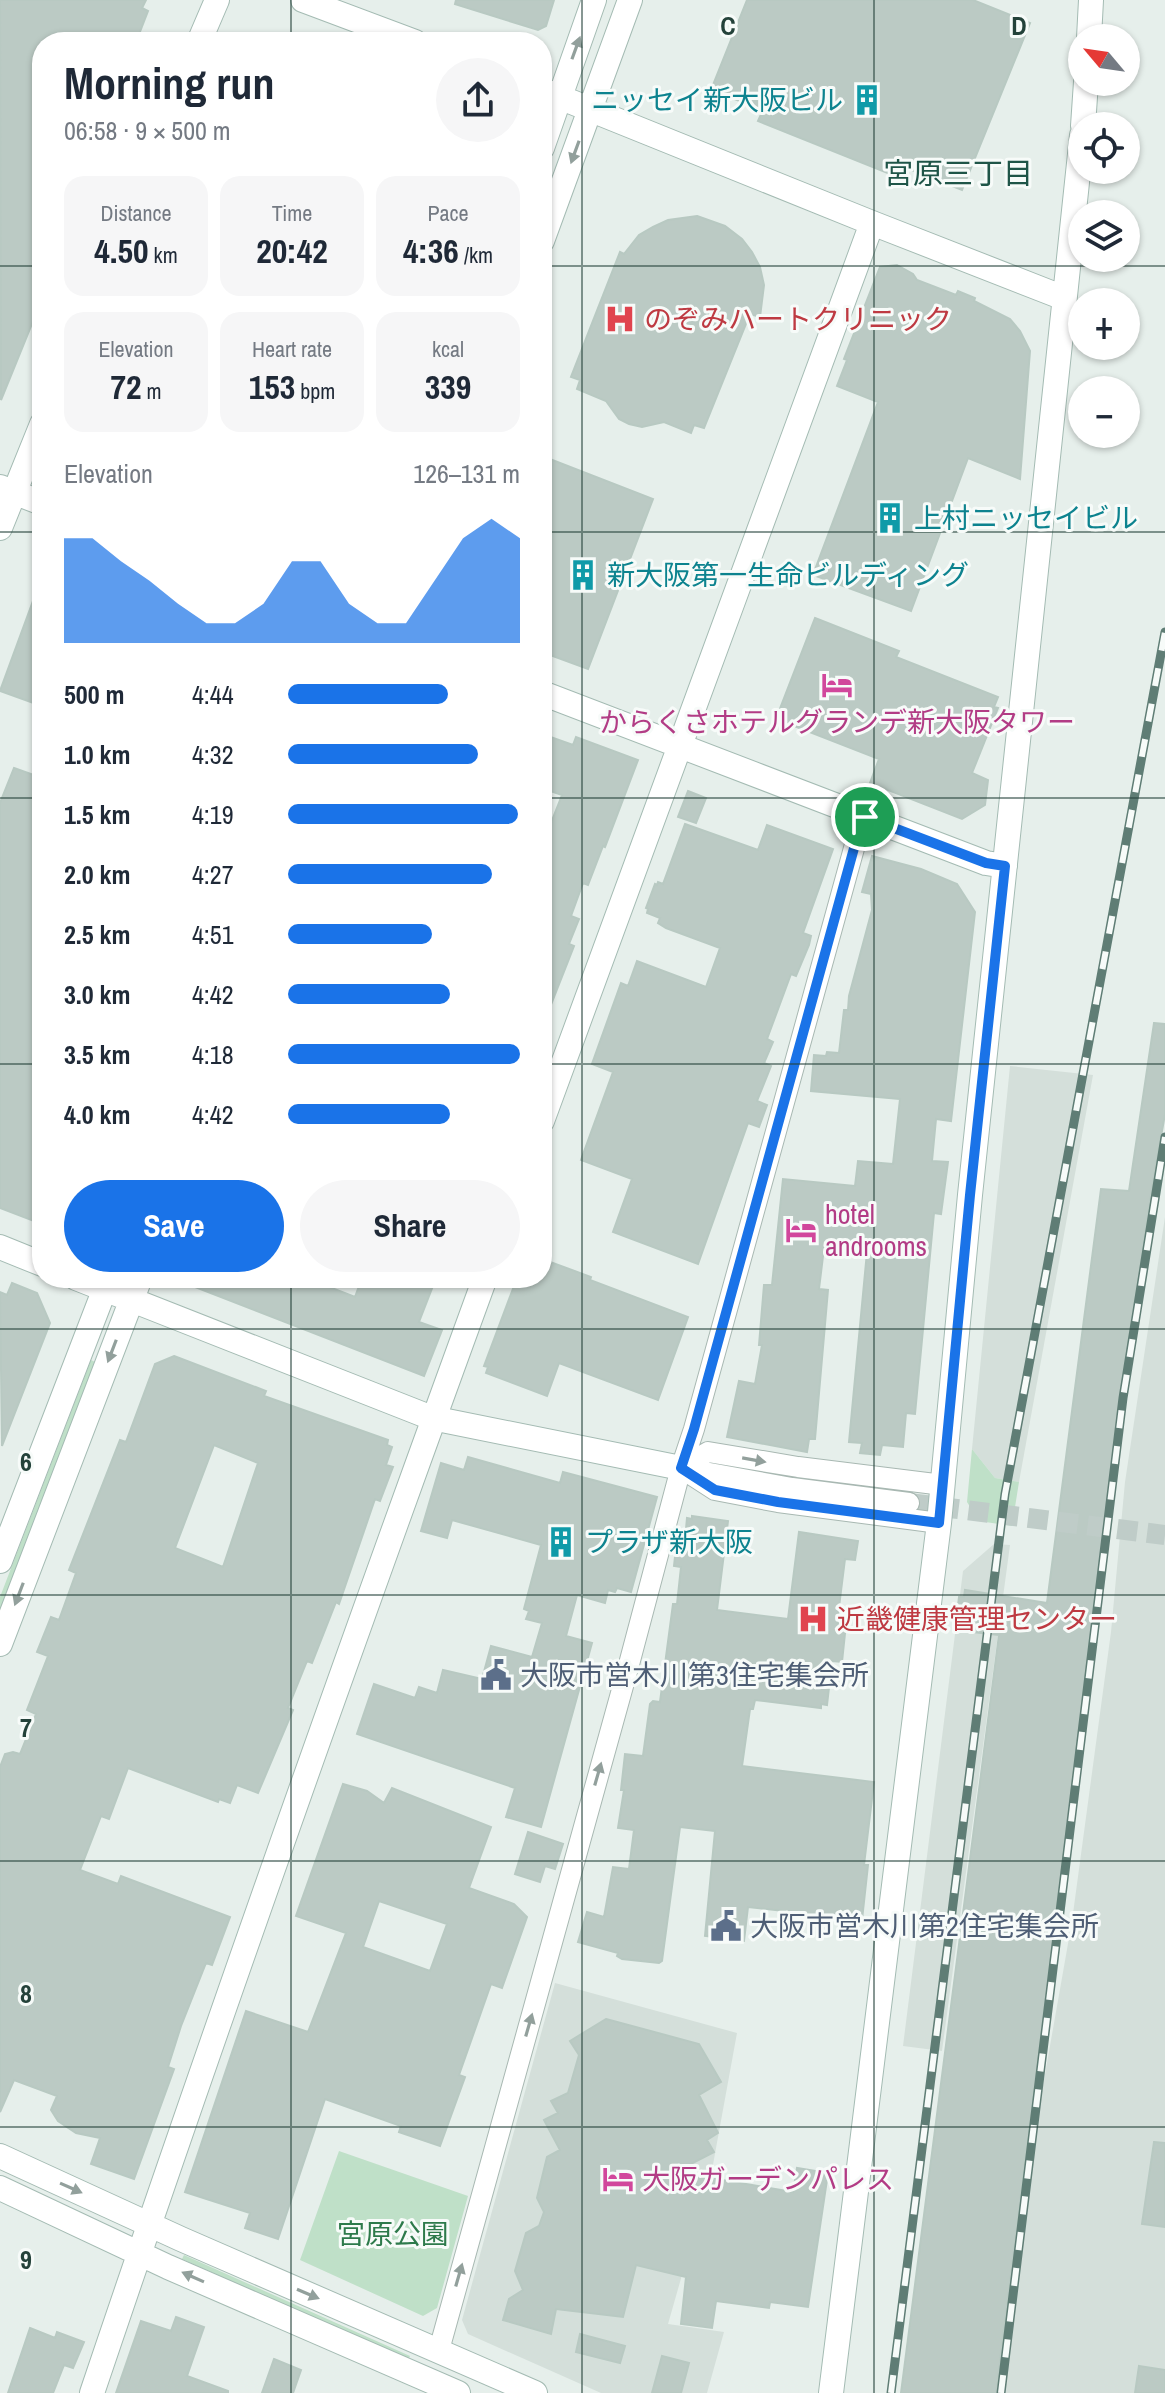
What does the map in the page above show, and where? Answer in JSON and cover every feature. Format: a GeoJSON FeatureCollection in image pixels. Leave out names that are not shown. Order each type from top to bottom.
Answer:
{"type":"FeatureCollection","features":[{"type":"Feature","properties":{"kind":"street"},"geometry":{"type":"LineString","coordinates":[[203,32],[217,0]]}},
{"type":"Feature","properties":{"kind":"street"},"geometry":{"type":"LineString","coordinates":[[303,0],[388,32]]}},
{"type":"Feature","properties":{"kind":"street"},"geometry":{"type":"LineString","coordinates":[[552,91],[594,0]]}},
{"type":"Feature","properties":{"kind":"street"},"geometry":{"type":"LineString","coordinates":[[552,214],[630,0]]}},
{"type":"Feature","properties":{"kind":"street"},"geometry":{"type":"LineString","coordinates":[[1089,24],[1090,1]]}},
{"type":"Feature","properties":{"kind":"street"},"geometry":{"type":"LineString","coordinates":[[552,93],[1064,298]]}},
{"type":"Feature","properties":{"kind":"street"},"geometry":{"type":"LineString","coordinates":[[831,2393],[939,1523],[1077,184]]}},
{"type":"Feature","properties":{"kind":"street"},"geometry":{"type":"LineString","coordinates":[[552,1094],[872,223]]}},
{"type":"Feature","properties":{"kind":"street"},"geometry":{"type":"LineString","coordinates":[[0,528],[7,490],[32,443]]}},
{"type":"Feature","properties":{"kind":"street"},"geometry":{"type":"LineString","coordinates":[[7,490],[32,499]]}},
{"type":"Feature","properties":{"kind":"street"},"geometry":{"type":"LineString","coordinates":[[552,697],[986,863],[1005,866]]}},
{"type":"Feature","properties":{"kind":"street"},"geometry":{"type":"LineString","coordinates":[[448,2391],[439,2350],[681,1468],[865,817]]}},
{"type":"Feature","properties":{"kind":"street"},"geometry":{"type":"LineString","coordinates":[[0,1247],[32,1260]]}},
{"type":"Feature","properties":{"kind":"street"},"geometry":{"type":"LineString","coordinates":[[0,1561],[104,1288]]}},
{"type":"Feature","properties":{"kind":"street"},"geometry":{"type":"LineString","coordinates":[[92,2393],[432,1418],[481,1288]]}},
{"type":"Feature","properties":{"kind":"street"},"geometry":{"type":"LineString","coordinates":[[0,1644],[136,1289],[432,1418],[792,1488],[909,1503]]}},
{"type":"Feature","properties":{"kind":"street"},"geometry":{"type":"LineString","coordinates":[[681,1468],[708,1452],[943,1485]]}},
{"type":"Feature","properties":{"kind":"street"},"geometry":{"type":"LineString","coordinates":[[681,1468],[715,1490],[778,1502],[939,1523]]}},
{"type":"Feature","properties":{"kind":"street"},"geometry":{"type":"LineString","coordinates":[[0,2156],[535,2393]]}},
{"type":"Feature","properties":{"kind":"street"},"geometry":{"type":"LineString","coordinates":[[0,2188],[448,2391]]}},
{"type":"Feature","properties":{"kind":"shaded area"},"geometry":{"type":"Polygon","coordinates":[[[1010,1066],[1093,1075],[1019,1482],[995,1478],[972,1449],[1010,1066]]]}},
{"type":"Feature","properties":{"kind":"shaded area"},"geometry":{"type":"Polygon","coordinates":[[[1165,1217],[1165,2393],[1002,2393],[1041,2097],[1072,1921],[1111,1632],[1125,1482],[1165,1217]]]}},
{"type":"Feature","properties":{"kind":"shaded area"},"geometry":{"type":"Polygon","coordinates":[[[994,1544],[1010,1545],[942,2051],[903,2046],[963,1571],[994,1544]]]}},
{"type":"Feature","properties":{"kind":"shaded area"},"geometry":{"type":"Polygon","coordinates":[[[555,1983],[737,2033],[712,2170],[668,2324],[724,2332],[707,2393],[601,2393],[468,2334],[462,2320],[555,1983]]]}},
{"type":"Feature","properties":{"kind":"green space"},"geometry":{"type":"Polygon","coordinates":[[[91,1360],[97,1363],[0,1614],[0,1597],[91,1360]]]}},
{"type":"Feature","properties":{"kind":"green space"},"geometry":{"type":"Polygon","coordinates":[[[972,1449],[995,1478],[1019,1482],[1012,1526],[979,1521],[967,1502],[972,1449]]]}},
{"type":"Feature","properties":{"kind":"green space","name":"宮原公園"},"geometry":{"type":"Polygon","coordinates":[[[339,2151],[468,2196],[437,2308],[423,2316],[300,2260],[339,2151]]]}},
{"type":"Feature","properties":{"kind":"green space"},"geometry":{"type":"Polygon","coordinates":[[[184,2255],[410,2356],[408,2360],[182,2259],[184,2255]]]}},
{"type":"Feature","properties":{"kind":"building"},"geometry":{"type":"Polygon","coordinates":[[[0,0],[146,0],[142,8],[148,11],[140,32],[32,32],[32,324],[1,400],[0,0]]]}},
{"type":"Feature","properties":{"kind":"building"},"geometry":{"type":"Polygon","coordinates":[[[456,0],[554,0],[546,26],[538,30],[455,4],[456,0]]]}},
{"type":"Feature","properties":{"kind":"building","name":"ニッセイ新大阪ビル"},"geometry":{"type":"Polygon","coordinates":[[[747,0],[973,0],[1030,23],[962,190],[899,165],[895,176],[758,121],[763,110],[711,90],[747,0]]]}},
{"type":"Feature","properties":{"kind":"building"},"geometry":{"type":"Polygon","coordinates":[[[697,216],[725,226],[742,239],[752,252],[764,285],[760,317],[750,314],[704,428],[694,425],[691,433],[664,422],[642,427],[629,424],[619,419],[606,401],[577,389],[580,380],[571,377],[620,252],[624,254],[639,235],[653,227],[668,220],[697,216]]]}},
{"type":"Feature","properties":{"kind":"building"},"geometry":{"type":"Polygon","coordinates":[[[897,265],[917,280],[956,295],[958,291],[975,298],[974,301],[1010,319],[1030,351],[1020,479],[968,458],[911,611],[813,575],[878,402],[837,386],[847,360],[844,359],[880,267],[897,265]]]}},
{"type":"Feature","properties":{"kind":"building","name":"新大阪第一生命ビルディング"},"geometry":{"type":"Polygon","coordinates":[[[552,460],[653,499],[588,669],[552,656],[552,460]]]}},
{"type":"Feature","properties":{"kind":"building"},"geometry":{"type":"Polygon","coordinates":[[[32,604],[32,702],[0,691],[32,604]]]}},
{"type":"Feature","properties":{"kind":"building"},"geometry":{"type":"Polygon","coordinates":[[[815,618],[899,651],[896,657],[998,697],[994,707],[998,708],[972,773],[988,780],[985,805],[962,819],[870,783],[879,759],[776,719],[815,618]]]}},
{"type":"Feature","properties":{"kind":"building"},"geometry":{"type":"Polygon","coordinates":[[[576,737],[638,760],[605,847],[588,885],[583,883],[571,916],[579,919],[569,944],[574,946],[552,1002],[552,820],[562,795],[552,792],[552,738],[573,745],[576,737]]]}},
{"type":"Feature","properties":{"kind":"building"},"geometry":{"type":"Polygon","coordinates":[[[14,768],[32,774],[32,1220],[0,1208],[0,803],[14,768]]]}},
{"type":"Feature","properties":{"kind":"building"},"geometry":{"type":"Polygon","coordinates":[[[688,791],[706,798],[696,823],[678,817],[688,791]]]}},
{"type":"Feature","properties":{"kind":"building"},"geometry":{"type":"Polygon","coordinates":[[[685,824],[758,850],[767,825],[833,849],[803,933],[811,936],[809,945],[796,976],[791,974],[767,1039],[773,1042],[764,1063],[771,1066],[757,1101],[767,1105],[759,1127],[748,1123],[698,1264],[613,1232],[632,1179],[581,1160],[613,1072],[592,1064],[621,983],[628,986],[637,961],[706,987],[720,948],[666,928],[658,923],[660,918],[647,913],[655,884],[663,884],[685,824]]]}},
{"type":"Feature","properties":{"kind":"building"},"geometry":{"type":"Polygon","coordinates":[[[872,856],[921,869],[957,884],[975,912],[951,1121],[936,1119],[932,1161],[948,1162],[941,1214],[934,1213],[915,1414],[906,1413],[903,1447],[882,1445],[880,1455],[860,1453],[862,1443],[849,1442],[867,1252],[824,1248],[819,1289],[828,1290],[815,1439],[809,1439],[807,1452],[727,1437],[739,1381],[755,1384],[762,1345],[759,1345],[764,1285],[772,1285],[783,1179],[855,1186],[858,1161],[893,1164],[900,1099],[811,1091],[814,1055],[839,1053],[844,1010],[848,1010],[872,910],[871,894],[862,892],[872,856]]]}},
{"type":"Feature","properties":{"kind":"building"},"geometry":{"type":"Polygon","coordinates":[[[1154,1023],[1165,1024],[1165,1114],[1118,1426],[996,2393],[901,2393],[999,1635],[955,1630],[959,1597],[964,1597],[965,1590],[1047,1603],[1101,1189],[1129,1191],[1154,1023]]]}},
{"type":"Feature","properties":{"kind":"building"},"geometry":{"type":"Polygon","coordinates":[[[552,1263],[688,1317],[658,1400],[559,1363],[547,1396],[486,1373],[488,1367],[484,1366],[513,1288],[552,1288],[552,1263]]]}},
{"type":"Feature","properties":{"kind":"building"},"geometry":{"type":"Polygon","coordinates":[[[12,1283],[37,1293],[50,1323],[2,1446],[0,1292],[7,1295],[12,1283]]]}},
{"type":"Feature","properties":{"kind":"building"},"geometry":{"type":"Polygon","coordinates":[[[198,1288],[332,1288],[355,1297],[358,1288],[432,1288],[419,1322],[442,1330],[424,1376],[198,1288]]]}},
{"type":"Feature","properties":{"kind":"building"},"geometry":{"type":"Polygon","coordinates":[[[174,1356],[266,1391],[264,1396],[388,1440],[387,1445],[392,1447],[386,1465],[393,1467],[380,1501],[375,1499],[339,1604],[336,1602],[312,1663],[307,1661],[288,1708],[293,1710],[258,1793],[237,1785],[230,1803],[219,1799],[218,1802],[128,1768],[109,1819],[101,1816],[80,1870],[118,1884],[121,1876],[230,1917],[212,1965],[206,1963],[181,2026],[168,2067],[174,2069],[134,2179],[91,2164],[100,2138],[76,2133],[58,2121],[51,2110],[57,2096],[14,2080],[0,2112],[0,1767],[5,1754],[20,1754],[36,1714],[27,1710],[48,1656],[37,1652],[51,1617],[59,1620],[76,1573],[69,1570],[120,1440],[126,1442],[155,1364],[174,1356]],[[214,1445],[175,1548],[223,1567],[258,1463],[214,1445]]]}},
{"type":"Feature","properties":{"kind":"building"},"geometry":{"type":"Polygon","coordinates":[[[468,1457],[560,1483],[563,1472],[657,1497],[631,1592],[617,1588],[615,1592],[608,1590],[605,1603],[577,1595],[566,1636],[592,1643],[541,1827],[506,1817],[515,1788],[357,1734],[374,1684],[415,1698],[419,1687],[437,1693],[443,1670],[482,1679],[491,1646],[532,1657],[542,1623],[526,1619],[529,1611],[524,1609],[541,1545],[452,1520],[447,1538],[421,1531],[441,1463],[464,1470],[468,1457]]]}},
{"type":"Feature","properties":{"kind":"building"},"geometry":{"type":"Polygon","coordinates":[[[692,1516],[728,1521],[717,1610],[788,1619],[799,1532],[858,1541],[855,1560],[845,1559],[837,1623],[846,1624],[842,1662],[832,1661],[827,1705],[821,1704],[821,1708],[755,1700],[753,1709],[750,1709],[742,1766],[874,1782],[864,1865],[868,1865],[862,1920],[748,1907],[744,1941],[705,1936],[715,1831],[680,1827],[662,1961],[622,1959],[617,1956],[618,1953],[578,1942],[587,1912],[604,1917],[613,1867],[629,1869],[634,1830],[618,1828],[625,1754],[643,1756],[650,1704],[660,1702],[681,1567],[674,1566],[677,1539],[685,1540],[687,1518],[692,1519],[692,1516]]]}},
{"type":"Feature","properties":{"kind":"building"},"geometry":{"type":"Polygon","coordinates":[[[343,1784],[367,1791],[384,1803],[392,1788],[491,1827],[469,1888],[514,1904],[527,1917],[502,1988],[491,1984],[459,2075],[465,2077],[440,2146],[399,2132],[401,2126],[325,2099],[278,2239],[245,2228],[250,2213],[185,2192],[246,2011],[308,2032],[346,1933],[296,1916],[343,1784]],[[379,1901],[363,1947],[430,1971],[447,1924],[379,1901]]]}},
{"type":"Feature","properties":{"kind":"building"},"geometry":{"type":"Polygon","coordinates":[[[528,1832],[563,1844],[555,1869],[545,1866],[540,1882],[515,1874],[528,1832]]]}},
{"type":"Feature","properties":{"kind":"building","name":"大阪ガーデンパレス"},"geometry":{"type":"Polygon","coordinates":[[[606,2019],[699,2044],[721,2082],[699,2095],[718,2133],[707,2140],[714,2152],[675,2172],[793,2192],[797,2168],[828,2173],[808,2307],[770,2302],[769,2308],[716,2301],[712,2328],[681,2324],[686,2277],[636,2265],[623,2317],[556,2309],[551,2334],[503,2320],[509,2299],[523,2290],[515,2271],[526,2233],[539,2226],[544,2212],[537,2198],[547,2157],[560,2150],[544,2120],[558,2113],[551,2101],[568,2093],[579,2055],[570,2041],[606,2019]]]}},
{"type":"Feature","properties":{"kind":"building"},"geometry":{"type":"Polygon","coordinates":[[[1154,2142],[1165,2143],[1165,2227],[1142,2224],[1154,2142]]]}},
{"type":"Feature","properties":{"kind":"building"},"geometry":{"type":"Polygon","coordinates":[[[176,2317],[204,2327],[187,2376],[228,2393],[116,2393],[141,2321],[171,2331],[176,2317]]]}},
{"type":"Feature","properties":{"kind":"building"},"geometry":{"type":"Polygon","coordinates":[[[30,2328],[55,2338],[57,2332],[84,2342],[73,2368],[64,2365],[53,2393],[8,2393],[30,2328]]]}},
{"type":"Feature","properties":{"kind":"building"},"geometry":{"type":"Polygon","coordinates":[[[580,2334],[625,2346],[620,2363],[576,2352],[580,2334]]]}},
{"type":"Feature","properties":{"kind":"building"},"geometry":{"type":"Polygon","coordinates":[[[662,2356],[689,2363],[681,2393],[652,2393],[662,2356]]]}},
{"type":"Feature","properties":{"kind":"building"},"geometry":{"type":"Polygon","coordinates":[[[274,2359],[301,2370],[293,2393],[262,2393],[274,2359]]]}},
{"type":"Feature","properties":{"kind":"building"},"geometry":{"type":"Polygon","coordinates":[[[1139,2366],[1165,2370],[1165,2393],[1135,2393],[1139,2366]]]}},
{"type":"Feature","properties":{"kind":"tunnel"},"geometry":{"type":"LineString","coordinates":[[909,1503],[1165,1535]]}},
{"type":"Feature","properties":{"kind":"railway"},"geometry":{"type":"LineString","coordinates":[[891,2393],[1005,1494],[1165,632]]}},
{"type":"Feature","properties":{"kind":"railway"},"geometry":{"type":"LineString","coordinates":[[1001,2393],[1123,1398],[1165,1137]]}},
{"type":"Feature","properties":{"kind":"place","name":"ニッセイ新大阪ビル"},"geometry":{"type":"Point","coordinates":[867,100]}},
{"type":"Feature","properties":{"kind":"place","name":"のぞみハートクリニック"},"geometry":{"type":"Point","coordinates":[620,319]}},
{"type":"Feature","properties":{"kind":"place","name":"上村ニッセイビル"},"geometry":{"type":"Point","coordinates":[890,518]}},
{"type":"Feature","properties":{"kind":"place","name":"新大阪第一生命ビルディング"},"geometry":{"type":"Point","coordinates":[583,575]}},
{"type":"Feature","properties":{"kind":"place","name":"からくさホテルグランデ新大阪タワー"},"geometry":{"type":"Point","coordinates":[837,685]}},
{"type":"Feature","properties":{"kind":"place","name":"hotel androoms"},"geometry":{"type":"Point","coordinates":[801,1230]}},
{"type":"Feature","properties":{"kind":"place","name":"プラザ新大阪"},"geometry":{"type":"Point","coordinates":[561,1542]}},
{"type":"Feature","properties":{"kind":"place","name":"近畿健康管理センター"},"geometry":{"type":"Point","coordinates":[813,1619]}},
{"type":"Feature","properties":{"kind":"place","name":"大阪市営木川第3住宅集会所"},"geometry":{"type":"Point","coordinates":[496,1675]}},
{"type":"Feature","properties":{"kind":"place","name":"大阪市営木川第2住宅集会所"},"geometry":{"type":"Point","coordinates":[726,1926]}},
{"type":"Feature","properties":{"kind":"place","name":"大阪ガーデンパレス"},"geometry":{"type":"Point","coordinates":[618,2179]}},
{"type":"Feature","properties":{"kind":"district","name":"宮原三丁目"},"geometry":{"type":"Point","coordinates":[958,173]}},
{"type":"Feature","properties":{"kind":"route"},"geometry":{"type":"LineString","coordinates":[[865,817],[986,863],[1005,866],[939,1523],[778,1502],[715,1490],[681,1468],[865,817]]}}]}
